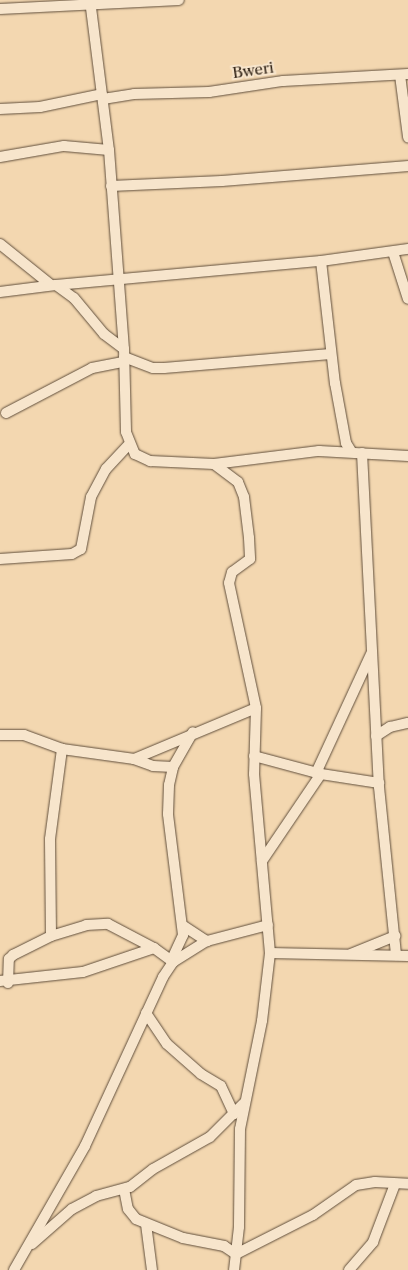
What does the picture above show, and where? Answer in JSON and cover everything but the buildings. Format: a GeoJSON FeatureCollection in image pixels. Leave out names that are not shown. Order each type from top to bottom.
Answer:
{"type":"FeatureCollection","features":[{"type":"Feature","properties":{"kind":"street"},"geometry":{"type":"LineString","coordinates":[[0,9],[90,2],[179,0]]}},
{"type":"Feature","properties":{"kind":"street"},"geometry":{"type":"LineString","coordinates":[[90,2],[109,150],[129,444],[135,454],[150,461],[214,464],[304,452],[351,451],[408,456]]}},
{"type":"Feature","properties":{"kind":"street"},"geometry":{"type":"LineString","coordinates":[[404,75],[408,137]]}},
{"type":"Feature","properties":{"kind":"street","name":"Bweri"},"geometry":{"type":"LineString","coordinates":[[0,109],[40,107],[134,94],[209,92],[283,81],[404,75]]}},
{"type":"Feature","properties":{"kind":"street"},"geometry":{"type":"LineString","coordinates":[[0,157],[64,146],[109,150]]}},
{"type":"Feature","properties":{"kind":"street"},"geometry":{"type":"LineString","coordinates":[[111,186],[222,182],[408,166]]}},
{"type":"Feature","properties":{"kind":"street"},"geometry":{"type":"LineString","coordinates":[[0,244],[74,298],[124,356],[153,368],[330,354]]}},
{"type":"Feature","properties":{"kind":"street"},"geometry":{"type":"LineString","coordinates":[[0,292],[118,279],[394,256],[408,249]]}},
{"type":"Feature","properties":{"kind":"street"},"geometry":{"type":"LineString","coordinates":[[394,256],[408,276]]}},
{"type":"Feature","properties":{"kind":"street"},"geometry":{"type":"LineString","coordinates":[[394,256],[408,299]]}},
{"type":"Feature","properties":{"kind":"street"},"geometry":{"type":"LineString","coordinates":[[321,262],[330,354],[346,443],[351,451]]}},
{"type":"Feature","properties":{"kind":"street"},"geometry":{"type":"LineString","coordinates":[[6,412],[92,368],[124,356]]}},
{"type":"Feature","properties":{"kind":"street"},"geometry":{"type":"LineString","coordinates":[[0,559],[72,554],[81,549],[91,497],[106,469],[129,444]]}},
{"type":"Feature","properties":{"kind":"street"},"geometry":{"type":"LineString","coordinates":[[362,453],[379,783],[396,955]]}},
{"type":"Feature","properties":{"kind":"street"},"geometry":{"type":"LineString","coordinates":[[214,464],[238,482],[244,496],[250,559],[232,572],[229,583],[256,708],[254,756],[270,953],[262,1021],[243,1104],[234,1270]]}},
{"type":"Feature","properties":{"kind":"street"},"geometry":{"type":"LineString","coordinates":[[262,861],[318,774],[372,654]]}},
{"type":"Feature","properties":{"kind":"street"},"geometry":{"type":"LineString","coordinates":[[134,759],[193,732],[256,708]]}},
{"type":"Feature","properties":{"kind":"street"},"geometry":{"type":"LineString","coordinates":[[376,736],[390,728],[408,723]]}},
{"type":"Feature","properties":{"kind":"street"},"geometry":{"type":"LineString","coordinates":[[14,1270],[85,1146],[146,1013],[182,941],[182,925],[168,814],[173,767],[193,732]]}},
{"type":"Feature","properties":{"kind":"street"},"geometry":{"type":"LineString","coordinates":[[0,735],[24,735],[62,749],[134,759],[153,766],[173,767]]}},
{"type":"Feature","properties":{"kind":"street"},"geometry":{"type":"LineString","coordinates":[[51,936],[50,840],[62,749]]}},
{"type":"Feature","properties":{"kind":"street"},"geometry":{"type":"LineString","coordinates":[[254,756],[318,774],[379,783]]}},
{"type":"Feature","properties":{"kind":"street"},"geometry":{"type":"LineString","coordinates":[[154,948],[112,965],[83,972],[4,982],[11,956],[51,936],[86,925],[108,924],[154,948],[172,962]]}},
{"type":"Feature","properties":{"kind":"street"},"geometry":{"type":"LineString","coordinates":[[182,925],[207,940]]}},
{"type":"Feature","properties":{"kind":"street"},"geometry":{"type":"LineString","coordinates":[[172,962],[207,940],[268,925]]}},
{"type":"Feature","properties":{"kind":"street"},"geometry":{"type":"LineString","coordinates":[[346,956],[395,936]]}},
{"type":"Feature","properties":{"kind":"street"},"geometry":{"type":"LineString","coordinates":[[270,953],[408,956]]}},
{"type":"Feature","properties":{"kind":"street"},"geometry":{"type":"LineString","coordinates":[[146,1013],[166,1044],[201,1074],[221,1086],[234,1114]]}},
{"type":"Feature","properties":{"kind":"street"},"geometry":{"type":"LineString","coordinates":[[25,1250],[72,1208],[96,1196],[124,1189],[210,1137],[243,1104]]}},
{"type":"Feature","properties":{"kind":"street"},"geometry":{"type":"LineString","coordinates":[[349,1270],[374,1242],[395,1184]]}},
{"type":"Feature","properties":{"kind":"street"},"geometry":{"type":"LineString","coordinates":[[236,1254],[313,1215],[356,1185],[408,1184]]}},
{"type":"Feature","properties":{"kind":"street"},"geometry":{"type":"LineString","coordinates":[[124,1189],[131,1215],[146,1224],[182,1238],[224,1246],[236,1254]]}},
{"type":"Feature","properties":{"kind":"street"},"geometry":{"type":"LineString","coordinates":[[146,1224],[152,1270]]}}]}
